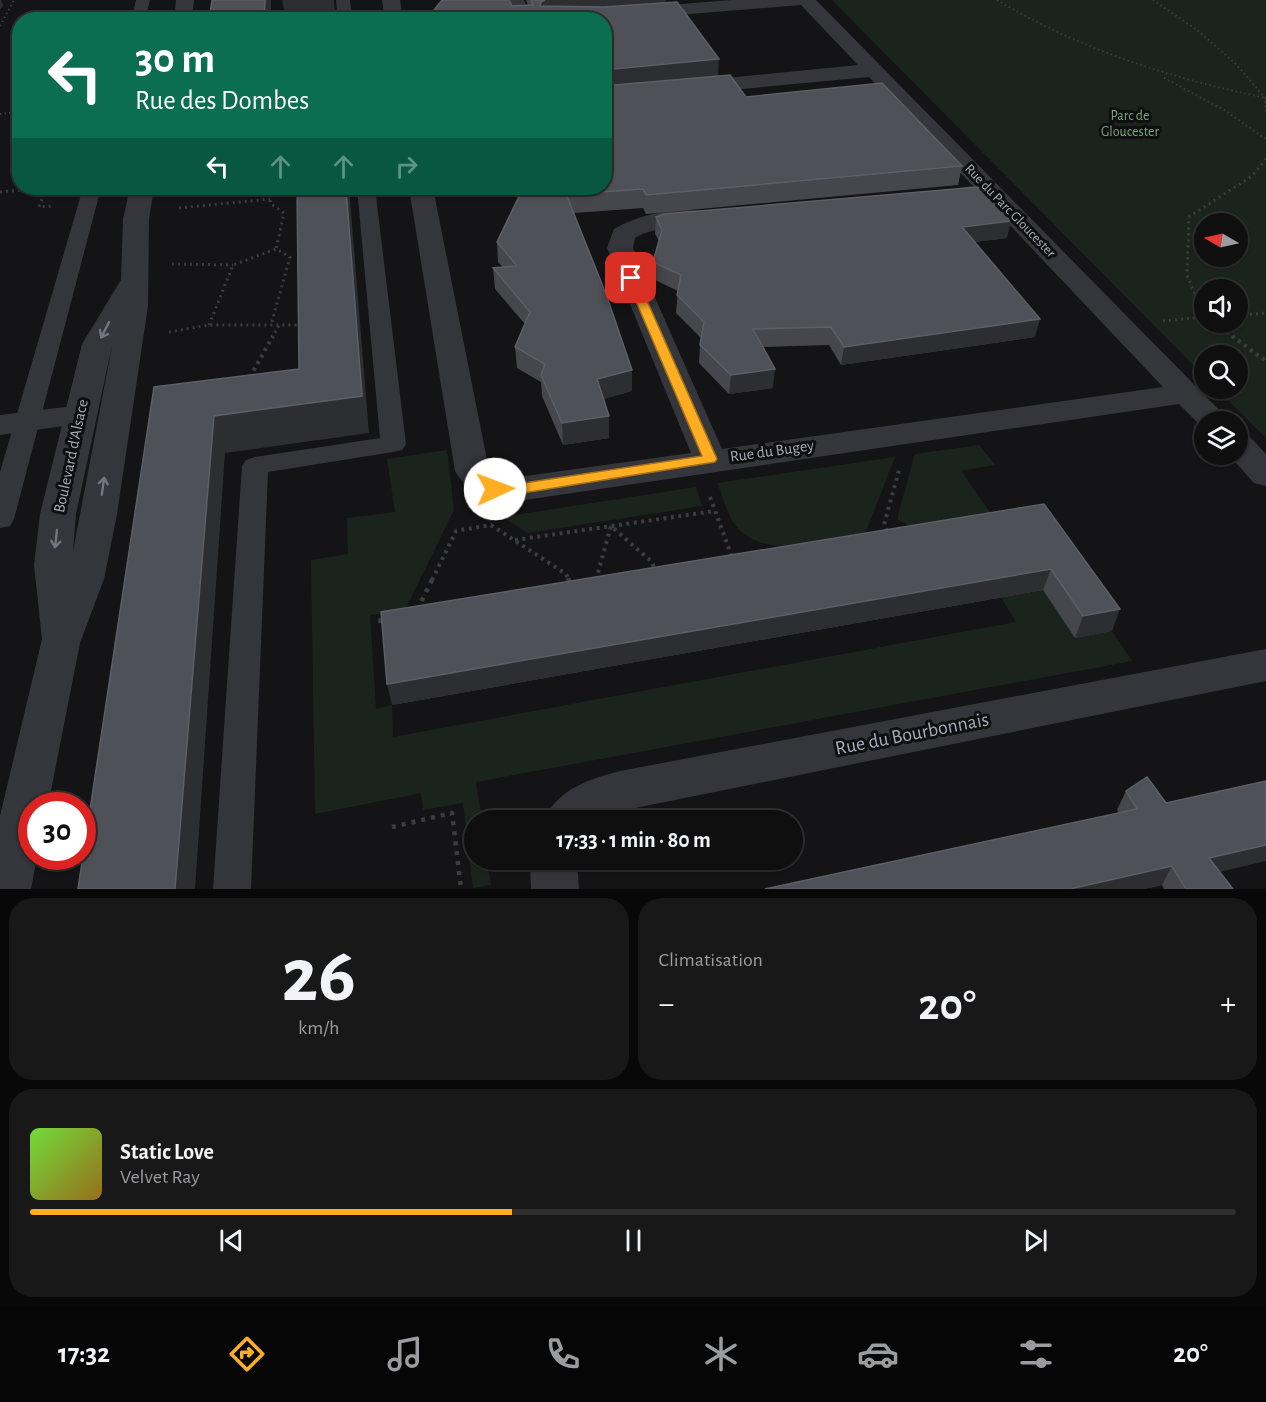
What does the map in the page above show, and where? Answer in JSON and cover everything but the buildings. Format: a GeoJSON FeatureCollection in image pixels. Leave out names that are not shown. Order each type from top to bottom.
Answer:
{"type":"FeatureCollection","features":[{"type":"Feature","properties":{"kind":"street"},"geometry":{"type":"LineString","coordinates":[[612,15],[799,0]]}},
{"type":"Feature","properties":{"kind":"street","name":"Rue du Parc Gloucester"},"geometry":{"type":"LineString","coordinates":[[806,0],[1204,411]]}},
{"type":"Feature","properties":{"kind":"street"},"geometry":{"type":"LineString","coordinates":[[612,95],[874,70]]}},
{"type":"Feature","properties":{"kind":"street"},"geometry":{"type":"LineString","coordinates":[[922,199],[992,192]]}},
{"type":"Feature","properties":{"kind":"street","name":"Boulevard d'Alsace"},"geometry":{"type":"LineString","coordinates":[[7,889],[60,643],[85,579],[99,514],[134,306],[136,219],[141,195]]}},
{"type":"Feature","properties":{"kind":"street","name":"Rue du Bugey"},"geometry":{"type":"LineString","coordinates":[[422,195],[471,462],[477,480],[495,489],[511,490],[703,460],[1187,393]]}},
{"type":"Feature","properties":{"kind":"street"},"geometry":{"type":"LineString","coordinates":[[703,460],[622,256],[620,241],[630,230],[650,223],[722,216]]}},
{"type":"Feature","properties":{"kind":"street","name":"Boulevard d'Alsace"},"geometry":{"type":"LineString","coordinates":[[60,643],[53,565],[58,514],[97,345],[134,279]]}},
{"type":"Feature","properties":{"kind":"street"},"geometry":{"type":"LineString","coordinates":[[14,423],[81,415]]}},
{"type":"Feature","properties":{"kind":"street"},"geometry":{"type":"LineString","coordinates":[[1248,456],[1266,475]]}},
{"type":"Feature","properties":{"kind":"street","name":"Rue du Bourbonnais"},"geometry":{"type":"LineString","coordinates":[[576,810],[600,796],[620,791],[1266,665]]}},
{"type":"Feature","properties":{"kind":"street"},"geometry":{"type":"LineString","coordinates":[[554,870],[555,889]]}},
{"type":"Feature","properties":{"kind":"lane"},"geometry":{"type":"LineString","coordinates":[[0,519],[14,423],[90,195]]}},
{"type":"Feature","properties":{"kind":"lane"},"geometry":{"type":"LineString","coordinates":[[232,889],[255,465],[393,444],[367,195]]}},
{"type":"Feature","properties":{"kind":"path"},"geometry":{"type":"LineString","coordinates":[[0,26],[14,0]]}},
{"type":"Feature","properties":{"kind":"path"},"geometry":{"type":"LineString","coordinates":[[996,0],[1038,24],[1158,74],[1224,110],[1266,139]]}},
{"type":"Feature","properties":{"kind":"path"},"geometry":{"type":"LineString","coordinates":[[1153,0],[1218,47],[1265,98],[1266,112]]}},
{"type":"Feature","properties":{"kind":"path"},"geometry":{"type":"LineString","coordinates":[[1158,74],[1265,98]]}},
{"type":"Feature","properties":{"kind":"path"},"geometry":{"type":"LineString","coordinates":[[1194,292],[1187,275],[1189,217],[1252,176],[1266,159]]}},
{"type":"Feature","properties":{"kind":"path"},"geometry":{"type":"LineString","coordinates":[[270,195],[270,203],[284,213],[276,249]]}},
{"type":"Feature","properties":{"kind":"path"},"geometry":{"type":"LineString","coordinates":[[179,208],[270,199]]}},
{"type":"Feature","properties":{"kind":"path"},"geometry":{"type":"LineString","coordinates":[[172,264],[233,265],[276,249]]}},
{"type":"Feature","properties":{"kind":"path"},"geometry":{"type":"LineString","coordinates":[[271,325],[290,257],[276,249]]}},
{"type":"Feature","properties":{"kind":"path"},"geometry":{"type":"LineString","coordinates":[[209,325],[233,265]]}},
{"type":"Feature","properties":{"kind":"path"},"geometry":{"type":"LineString","coordinates":[[1248,314],[1266,313]]}},
{"type":"Feature","properties":{"kind":"path"},"geometry":{"type":"LineString","coordinates":[[1167,320],[1194,318]]}},
{"type":"Feature","properties":{"kind":"path"},"geometry":{"type":"LineString","coordinates":[[162,333],[209,325],[298,325]]}},
{"type":"Feature","properties":{"kind":"path"},"geometry":{"type":"LineString","coordinates":[[248,380],[279,325]]}},
{"type":"Feature","properties":{"kind":"path"},"geometry":{"type":"LineString","coordinates":[[1228,333],[1266,361]]}},
{"type":"Feature","properties":{"kind":"path"},"geometry":{"type":"LineString","coordinates":[[891,537],[884,525],[911,431]]}},
{"type":"Feature","properties":{"kind":"path"},"geometry":{"type":"LineString","coordinates":[[703,460],[715,511],[734,563]]}},
{"type":"Feature","properties":{"kind":"path"},"geometry":{"type":"LineString","coordinates":[[514,540],[715,511]]}},
{"type":"Feature","properties":{"kind":"path"},"geometry":{"type":"LineString","coordinates":[[425,614],[414,616],[456,531],[491,525],[566,574],[572,590]]}},
{"type":"Feature","properties":{"kind":"path"},"geometry":{"type":"LineString","coordinates":[[612,526],[652,562],[658,576],[648,578]]}},
{"type":"Feature","properties":{"kind":"path"},"geometry":{"type":"LineString","coordinates":[[605,585],[594,586],[612,526]]}},
{"type":"Feature","properties":{"kind":"path"},"geometry":{"type":"LineString","coordinates":[[378,621],[390,620]]}},
{"type":"Feature","properties":{"kind":"path"},"geometry":{"type":"LineString","coordinates":[[392,827],[452,813],[461,889]]}},
{"type":"Feature","properties":{"kind":"green space","name":"Parc de Gloucester"},"geometry":{"type":"Polygon","coordinates":[[[832,0],[1266,0],[1266,438],[1248,420],[1248,411],[1239,411],[1227,399],[1248,399],[1248,345],[1194,345],[1194,366],[832,0]]]}},
{"type":"Feature","properties":{"kind":"green space"},"geometry":{"type":"Polygon","coordinates":[[[979,445],[995,465],[961,471],[991,514],[913,527],[898,520],[915,454],[979,445]]]}},
{"type":"Feature","properties":{"kind":"green space"},"geometry":{"type":"Polygon","coordinates":[[[447,450],[454,510],[405,610],[370,615],[376,709],[392,705],[393,737],[1016,622],[960,531],[999,524],[1075,638],[1112,631],[1132,661],[476,782],[480,810],[464,812],[463,803],[423,810],[421,793],[315,814],[311,560],[348,554],[347,518],[395,512],[387,459],[447,450]]]}},
{"type":"Feature","properties":{"kind":"green space"},"geometry":{"type":"Polygon","coordinates":[[[895,457],[866,532],[816,543],[780,546],[748,537],[733,522],[717,483],[895,457]]]}},
{"type":"Feature","properties":{"kind":"green space"},"geometry":{"type":"Polygon","coordinates":[[[696,487],[702,506],[528,533],[502,517],[696,487]]]}},
{"type":"Feature","properties":{"kind":"green space"},"geometry":{"type":"Polygon","coordinates":[[[471,870],[489,870],[491,885],[473,888],[471,870]]]}},
{"type":"Feature","properties":{"kind":"route"},"geometry":{"type":"LineString","coordinates":[[495,489],[511,490],[710,459],[631,278]]}}]}
